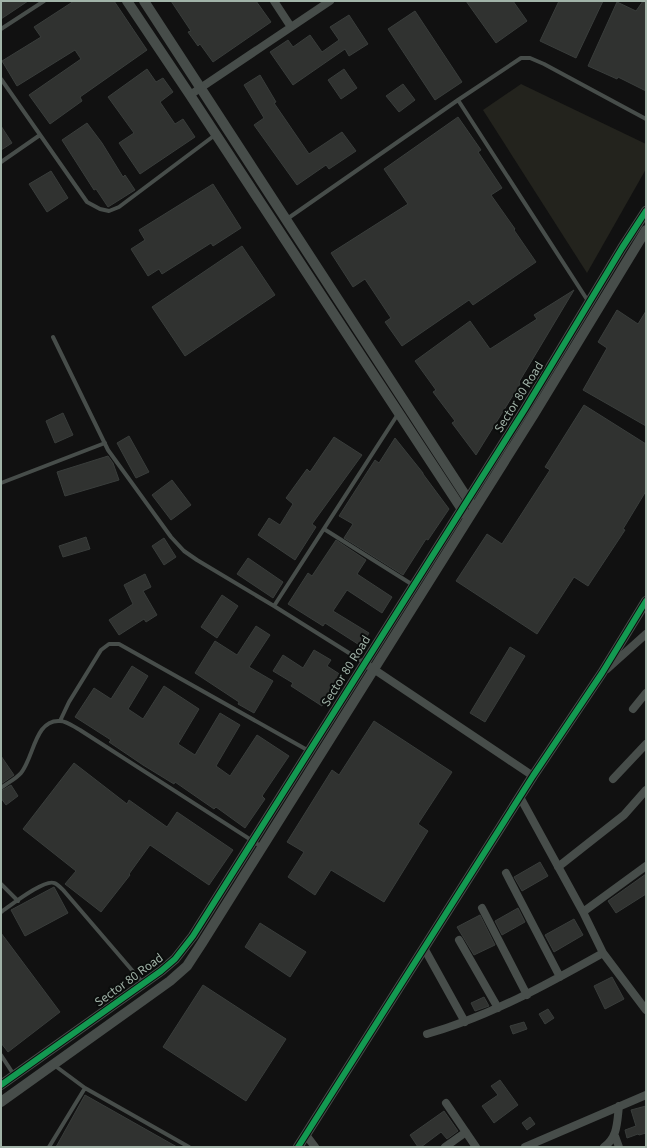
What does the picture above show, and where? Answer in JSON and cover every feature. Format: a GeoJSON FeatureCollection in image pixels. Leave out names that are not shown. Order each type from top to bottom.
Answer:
{"type":"FeatureCollection","features":[{"type":"Feature","properties":{"kind":"street"},"geometry":{"type":"LineString","coordinates":[[128,1],[398,414],[468,518]]}},
{"type":"Feature","properties":{"kind":"street"},"geometry":{"type":"LineString","coordinates":[[144,1],[474,508]]}},
{"type":"Feature","properties":{"kind":"street"},"geometry":{"type":"LineString","coordinates":[[274,1],[291,27]]}},
{"type":"Feature","properties":{"kind":"street"},"geometry":{"type":"LineString","coordinates":[[190,94],[330,1]]}},
{"type":"Feature","properties":{"kind":"street","name":"Sector 80 Road"},"geometry":{"type":"LineString","coordinates":[[3,1084],[143,984],[175,959],[193,936],[462,510],[646,211]]}},
{"type":"Feature","properties":{"kind":"street","name":"Sector 80 Road"},"geometry":{"type":"LineString","coordinates":[[1,1102],[170,981],[187,966],[263,847],[646,230]]}},
{"type":"Feature","properties":{"kind":"street"},"geometry":{"type":"LineString","coordinates":[[298,1147],[533,776],[602,673],[646,602]]}},
{"type":"Feature","properties":{"kind":"street"},"geometry":{"type":"LineString","coordinates":[[602,673],[646,634]]}},
{"type":"Feature","properties":{"kind":"street"},"geometry":{"type":"LineString","coordinates":[[364,663],[533,776]]}},
{"type":"Feature","properties":{"kind":"street"},"geometry":{"type":"LineString","coordinates":[[633,709],[646,692]]}},
{"type":"Feature","properties":{"kind":"street"},"geometry":{"type":"LineString","coordinates":[[613,778],[646,744]]}},
{"type":"Feature","properties":{"kind":"street"},"geometry":{"type":"LineString","coordinates":[[558,867],[624,815],[646,790]]}},
{"type":"Feature","properties":{"kind":"street"},"geometry":{"type":"LineString","coordinates":[[520,798],[603,953],[646,1010]]}},
{"type":"Feature","properties":{"kind":"street"},"geometry":{"type":"LineString","coordinates":[[582,912],[646,866]]}},
{"type":"Feature","properties":{"kind":"street"},"geometry":{"type":"LineString","coordinates":[[506,873],[560,977]]}},
{"type":"Feature","properties":{"kind":"street"},"geometry":{"type":"LineString","coordinates":[[482,908],[527,995]]}},
{"type":"Feature","properties":{"kind":"street"},"geometry":{"type":"LineString","coordinates":[[459,940],[498,1008]]}},
{"type":"Feature","properties":{"kind":"street"},"geometry":{"type":"LineString","coordinates":[[424,948],[465,1022]]}},
{"type":"Feature","properties":{"kind":"street"},"geometry":{"type":"LineString","coordinates":[[427,1034],[465,1022],[527,995],[603,953]]}},
{"type":"Feature","properties":{"kind":"street"},"geometry":{"type":"LineString","coordinates":[[3,1084],[13,1093]]}},
{"type":"Feature","properties":{"kind":"street"},"geometry":{"type":"LineString","coordinates":[[525,1147],[646,1094]]}},
{"type":"Feature","properties":{"kind":"street"},"geometry":{"type":"LineString","coordinates":[[446,1103],[476,1147]]}},
{"type":"Feature","properties":{"kind":"street"},"geometry":{"type":"LineString","coordinates":[[604,1147],[611,1142],[615,1136],[619,1106]]}},
{"type":"Feature","properties":{"kind":"street"},"geometry":{"type":"LineString","coordinates":[[445,1147],[466,1132]]}},
{"type":"Feature","properties":{"kind":"street"},"geometry":{"type":"LineString","coordinates":[[306,1135],[315,1147]]}},
{"type":"Feature","properties":{"kind":"street"},"geometry":{"type":"LineString","coordinates":[[615,1136],[620,1147]]}},
{"type":"Feature","properties":{"kind":"lane"},"geometry":{"type":"LineString","coordinates":[[1,29],[44,1]]}},
{"type":"Feature","properties":{"kind":"lane"},"geometry":{"type":"LineString","coordinates":[[287,219],[521,58],[530,58],[544,64],[646,120]]}},
{"type":"Feature","properties":{"kind":"lane"},"geometry":{"type":"LineString","coordinates":[[1,78],[87,202],[100,210],[109,211],[119,207],[216,135]]}},
{"type":"Feature","properties":{"kind":"lane"},"geometry":{"type":"LineString","coordinates":[[458,100],[596,311]]}},
{"type":"Feature","properties":{"kind":"lane"},"geometry":{"type":"LineString","coordinates":[[1,162],[40,135]]}},
{"type":"Feature","properties":{"kind":"lane"},"geometry":{"type":"LineString","coordinates":[[53,337],[108,450],[171,537],[184,551],[364,663]]}},
{"type":"Feature","properties":{"kind":"lane"},"geometry":{"type":"LineString","coordinates":[[274,606],[398,414]]}},
{"type":"Feature","properties":{"kind":"lane"},"geometry":{"type":"LineString","coordinates":[[1,483],[104,443]]}},
{"type":"Feature","properties":{"kind":"lane"},"geometry":{"type":"LineString","coordinates":[[324,529],[414,586]]}},
{"type":"Feature","properties":{"kind":"lane"},"geometry":{"type":"LineString","coordinates":[[60,721],[101,650],[109,644],[119,644],[309,751]]}},
{"type":"Feature","properties":{"kind":"lane"},"geometry":{"type":"LineString","coordinates":[[1,788],[21,773],[30,758],[42,728],[47,723],[60,721],[80,730],[263,847]]}},
{"type":"Feature","properties":{"kind":"lane"},"geometry":{"type":"LineString","coordinates":[[1,912],[42,885],[54,882],[64,891],[143,984]]}},
{"type":"Feature","properties":{"kind":"lane"},"geometry":{"type":"LineString","coordinates":[[1,884],[18,901]]}},
{"type":"Feature","properties":{"kind":"lane"},"geometry":{"type":"LineString","coordinates":[[1,1055],[15,1075]]}},
{"type":"Feature","properties":{"kind":"lane"},"geometry":{"type":"LineString","coordinates":[[53,1064],[85,1088],[190,1147]]}},
{"type":"Feature","properties":{"kind":"lane"},"geometry":{"type":"LineString","coordinates":[[49,1147],[85,1088]]}},
{"type":"Feature","properties":{"kind":"shaded area"},"geometry":{"type":"Polygon","coordinates":[[[521,84],[646,144],[646,169],[587,273],[483,110],[521,84]]]}},
{"type":"Feature","properties":{"kind":"building"},"geometry":{"type":"Polygon","coordinates":[[[1,1],[28,1],[1,19],[1,1]]]}},
{"type":"Feature","properties":{"kind":"building"},"geometry":{"type":"Polygon","coordinates":[[[74,1],[114,1],[147,50],[80,97],[82,101],[50,124],[29,95],[81,59],[75,50],[17,86],[2,61],[41,37],[34,27],[74,1]]]}},
{"type":"Feature","properties":{"kind":"building"},"geometry":{"type":"Polygon","coordinates":[[[171,1],[256,1],[271,22],[213,62],[200,44],[198,46],[188,32],[191,31],[171,1]]]}},
{"type":"Feature","properties":{"kind":"building"},"geometry":{"type":"Polygon","coordinates":[[[466,1],[513,1],[527,21],[496,43],[466,1]]]}},
{"type":"Feature","properties":{"kind":"building"},"geometry":{"type":"Polygon","coordinates":[[[559,1],[603,1],[576,58],[540,41],[559,1]]]}},
{"type":"Feature","properties":{"kind":"building"},"geometry":{"type":"Polygon","coordinates":[[[643,1],[646,1],[646,91],[618,77],[617,79],[588,66],[617,2],[636,11],[643,1]]]}},
{"type":"Feature","properties":{"kind":"building"},"geometry":{"type":"Polygon","coordinates":[[[415,11],[462,82],[435,100],[388,29],[415,11]]]}},
{"type":"Feature","properties":{"kind":"building"},"geometry":{"type":"Polygon","coordinates":[[[349,15],[368,44],[349,56],[345,49],[293,85],[270,52],[288,40],[293,47],[310,35],[322,52],[339,40],[330,27],[349,15]]]}},
{"type":"Feature","properties":{"kind":"building"},"geometry":{"type":"Polygon","coordinates":[[[147,69],[156,82],[163,78],[173,92],[160,102],[175,124],[183,119],[195,137],[140,174],[119,143],[134,133],[108,97],[147,69]]]}},
{"type":"Feature","properties":{"kind":"building"},"geometry":{"type":"Polygon","coordinates":[[[344,69],[357,88],[341,99],[328,80],[344,69]]]}},
{"type":"Feature","properties":{"kind":"building"},"geometry":{"type":"Polygon","coordinates":[[[260,75],[276,102],[274,103],[309,154],[342,132],[356,151],[329,169],[326,165],[297,185],[254,125],[264,118],[244,85],[260,75]]]}},
{"type":"Feature","properties":{"kind":"building"},"geometry":{"type":"Polygon","coordinates":[[[403,84],[415,100],[399,112],[386,96],[403,84]]]}},
{"type":"Feature","properties":{"kind":"building"},"geometry":{"type":"Polygon","coordinates":[[[458,117],[481,150],[478,152],[502,188],[491,195],[536,262],[473,305],[469,300],[402,346],[385,322],[391,318],[365,279],[353,287],[331,253],[408,204],[384,169],[458,117]]]}},
{"type":"Feature","properties":{"kind":"building"},"geometry":{"type":"Polygon","coordinates":[[[87,123],[102,143],[123,177],[125,175],[135,190],[108,207],[96,189],[94,190],[62,140],[87,123]]]}},
{"type":"Feature","properties":{"kind":"building"},"geometry":{"type":"Polygon","coordinates":[[[1,126],[12,143],[1,150],[1,126]]]}},
{"type":"Feature","properties":{"kind":"building"},"geometry":{"type":"Polygon","coordinates":[[[51,171],[68,198],[47,212],[29,184],[51,171]]]}},
{"type":"Feature","properties":{"kind":"building"},"geometry":{"type":"Polygon","coordinates":[[[213,184],[241,228],[213,246],[211,243],[162,274],[159,269],[148,276],[131,249],[145,240],[139,230],[213,184]]]}},
{"type":"Feature","properties":{"kind":"building"},"geometry":{"type":"Polygon","coordinates":[[[242,246],[275,295],[185,356],[152,307],[242,246]]]}},
{"type":"Feature","properties":{"kind":"building"},"geometry":{"type":"Polygon","coordinates":[[[574,290],[519,382],[520,384],[476,455],[452,423],[455,421],[433,392],[436,390],[415,361],[470,321],[490,349],[537,319],[534,315],[574,290]]]}},
{"type":"Feature","properties":{"kind":"building"},"geometry":{"type":"Polygon","coordinates":[[[617,310],[638,324],[646,311],[646,426],[583,390],[607,348],[598,342],[617,310]]]}},
{"type":"Feature","properties":{"kind":"building"},"geometry":{"type":"Polygon","coordinates":[[[584,405],[646,444],[646,491],[623,529],[625,530],[588,586],[574,577],[537,634],[456,581],[487,534],[502,544],[550,470],[545,467],[584,405]]]}},
{"type":"Feature","properties":{"kind":"building"},"geometry":{"type":"Polygon","coordinates":[[[63,413],[73,435],[55,443],[46,421],[63,413]]]}},
{"type":"Feature","properties":{"kind":"building"},"geometry":{"type":"Polygon","coordinates":[[[129,436],[149,472],[136,478],[117,443],[129,436]]]}},
{"type":"Feature","properties":{"kind":"building"},"geometry":{"type":"Polygon","coordinates":[[[334,437],[362,455],[312,524],[316,527],[295,560],[258,535],[269,518],[280,525],[293,504],[286,498],[307,469],[310,472],[334,437]]]}},
{"type":"Feature","properties":{"kind":"building"},"geometry":{"type":"Polygon","coordinates":[[[395,438],[449,509],[428,540],[426,539],[403,575],[344,538],[353,524],[339,516],[375,460],[379,463],[395,438]]]}},
{"type":"Feature","properties":{"kind":"building"},"geometry":{"type":"Polygon","coordinates":[[[108,456],[113,463],[119,480],[65,496],[57,472],[108,456]]]}},
{"type":"Feature","properties":{"kind":"building"},"geometry":{"type":"Polygon","coordinates":[[[172,480],[191,505],[171,520],[152,495],[172,480]]]}},
{"type":"Feature","properties":{"kind":"building"},"geometry":{"type":"Polygon","coordinates":[[[86,537],[90,549],[63,557],[59,546],[86,537]]]}},
{"type":"Feature","properties":{"kind":"building"},"geometry":{"type":"Polygon","coordinates":[[[164,538],[176,557],[164,565],[152,546],[164,538]]]}},
{"type":"Feature","properties":{"kind":"building"},"geometry":{"type":"Polygon","coordinates":[[[336,540],[366,560],[357,574],[392,597],[382,613],[347,590],[333,611],[369,633],[361,646],[325,623],[323,626],[288,604],[308,573],[312,576],[336,540]]]}},
{"type":"Feature","properties":{"kind":"building"},"geometry":{"type":"Polygon","coordinates":[[[248,558],[283,582],[273,598],[237,574],[248,558]]]}},
{"type":"Feature","properties":{"kind":"building"},"geometry":{"type":"Polygon","coordinates":[[[145,574],[151,587],[143,591],[157,615],[146,622],[144,619],[119,635],[109,620],[133,604],[124,585],[145,574]]]}},
{"type":"Feature","properties":{"kind":"building"},"geometry":{"type":"Polygon","coordinates":[[[222,595],[238,606],[217,638],[201,627],[222,595]]]}},
{"type":"Feature","properties":{"kind":"building"},"geometry":{"type":"Polygon","coordinates":[[[256,626],[270,635],[249,667],[273,681],[254,713],[238,704],[239,702],[195,673],[215,641],[237,655],[256,626]]]}},
{"type":"Feature","properties":{"kind":"building"},"geometry":{"type":"Polygon","coordinates":[[[510,647],[525,656],[485,722],[470,713],[510,647]]]}},
{"type":"Feature","properties":{"kind":"building"},"geometry":{"type":"Polygon","coordinates":[[[314,650],[331,660],[327,666],[341,675],[322,706],[291,686],[293,683],[273,671],[283,655],[303,668],[314,650]]]}},
{"type":"Feature","properties":{"kind":"building"},"geometry":{"type":"Polygon","coordinates":[[[132,666],[148,676],[128,709],[143,719],[164,686],[199,709],[178,744],[195,755],[220,713],[240,725],[216,766],[230,776],[257,735],[289,756],[262,796],[265,799],[245,828],[216,807],[214,809],[175,782],[174,784],[143,765],[109,742],[111,740],[75,717],[94,688],[111,699],[132,666]]]}},
{"type":"Feature","properties":{"kind":"building"},"geometry":{"type":"Polygon","coordinates":[[[374,721],[452,772],[418,824],[428,831],[384,902],[331,870],[315,895],[288,877],[304,852],[287,842],[332,770],[339,775],[374,721]]]}},
{"type":"Feature","properties":{"kind":"building"},"geometry":{"type":"Polygon","coordinates":[[[1,756],[14,775],[1,784],[1,756]]]}},
{"type":"Feature","properties":{"kind":"building"},"geometry":{"type":"Polygon","coordinates":[[[74,763],[127,804],[129,800],[167,827],[177,812],[233,850],[209,885],[150,845],[129,874],[130,875],[101,912],[65,884],[76,871],[23,829],[74,763]]]}},
{"type":"Feature","properties":{"kind":"building"},"geometry":{"type":"Polygon","coordinates":[[[11,785],[18,796],[6,805],[1,798],[1,791],[11,785]]]}},
{"type":"Feature","properties":{"kind":"building"},"geometry":{"type":"Polygon","coordinates":[[[540,862],[548,876],[522,891],[514,877],[540,862]]]}},
{"type":"Feature","properties":{"kind":"building"},"geometry":{"type":"Polygon","coordinates":[[[646,874],[646,894],[616,913],[608,901],[646,874]]]}},
{"type":"Feature","properties":{"kind":"building"},"geometry":{"type":"Polygon","coordinates":[[[54,887],[68,913],[25,936],[11,910],[54,887]]]}},
{"type":"Feature","properties":{"kind":"building"},"geometry":{"type":"Polygon","coordinates":[[[518,908],[525,922],[502,935],[495,921],[518,908]]]}},
{"type":"Feature","properties":{"kind":"building"},"geometry":{"type":"Polygon","coordinates":[[[480,915],[495,945],[474,955],[457,927],[480,915]]]}},
{"type":"Feature","properties":{"kind":"building"},"geometry":{"type":"Polygon","coordinates":[[[574,919],[583,935],[554,952],[545,935],[574,919]]]}},
{"type":"Feature","properties":{"kind":"building"},"geometry":{"type":"Polygon","coordinates":[[[260,923],[306,952],[290,977],[245,947],[260,923]]]}},
{"type":"Feature","properties":{"kind":"building"},"geometry":{"type":"Polygon","coordinates":[[[1,933],[60,1012],[8,1052],[1,1043],[1,933]]]}},
{"type":"Feature","properties":{"kind":"building"},"geometry":{"type":"Polygon","coordinates":[[[612,977],[624,999],[605,1009],[594,986],[612,977]]]}},
{"type":"Feature","properties":{"kind":"building"},"geometry":{"type":"Polygon","coordinates":[[[203,985],[286,1039],[246,1101],[163,1047],[203,985]]]}},
{"type":"Feature","properties":{"kind":"building"},"geometry":{"type":"Polygon","coordinates":[[[484,997],[489,1006],[475,1011],[471,1003],[484,997]]]}},
{"type":"Feature","properties":{"kind":"building"},"geometry":{"type":"Polygon","coordinates":[[[548,1009],[554,1018],[545,1024],[539,1014],[548,1009]]]}},
{"type":"Feature","properties":{"kind":"building"},"geometry":{"type":"Polygon","coordinates":[[[524,1022],[527,1029],[513,1034],[510,1026],[524,1022]]]}},
{"type":"Feature","properties":{"kind":"building"},"geometry":{"type":"Polygon","coordinates":[[[500,1080],[518,1105],[494,1123],[482,1106],[498,1095],[491,1086],[500,1080]]]}},
{"type":"Feature","properties":{"kind":"building"},"geometry":{"type":"Polygon","coordinates":[[[85,1095],[177,1147],[56,1147],[85,1095]]]}},
{"type":"Feature","properties":{"kind":"building"},"geometry":{"type":"Polygon","coordinates":[[[646,1106],[646,1133],[627,1138],[625,1130],[636,1126],[631,1110],[646,1106]]]}},
{"type":"Feature","properties":{"kind":"building"},"geometry":{"type":"Polygon","coordinates":[[[444,1111],[458,1131],[447,1139],[441,1132],[421,1147],[418,1147],[410,1135],[444,1111]]]}},
{"type":"Feature","properties":{"kind":"building"},"geometry":{"type":"Polygon","coordinates":[[[530,1117],[535,1124],[527,1130],[522,1123],[530,1117]]]}},
{"type":"Feature","properties":{"kind":"cycle path"},"geometry":{"type":"LineString","coordinates":[[1,1085],[161,971],[175,959],[193,936],[525,409],[646,211]]}},
{"type":"Feature","properties":{"kind":"cycle path"},"geometry":{"type":"LineString","coordinates":[[298,1147],[533,776],[602,673],[646,601]]}}]}
